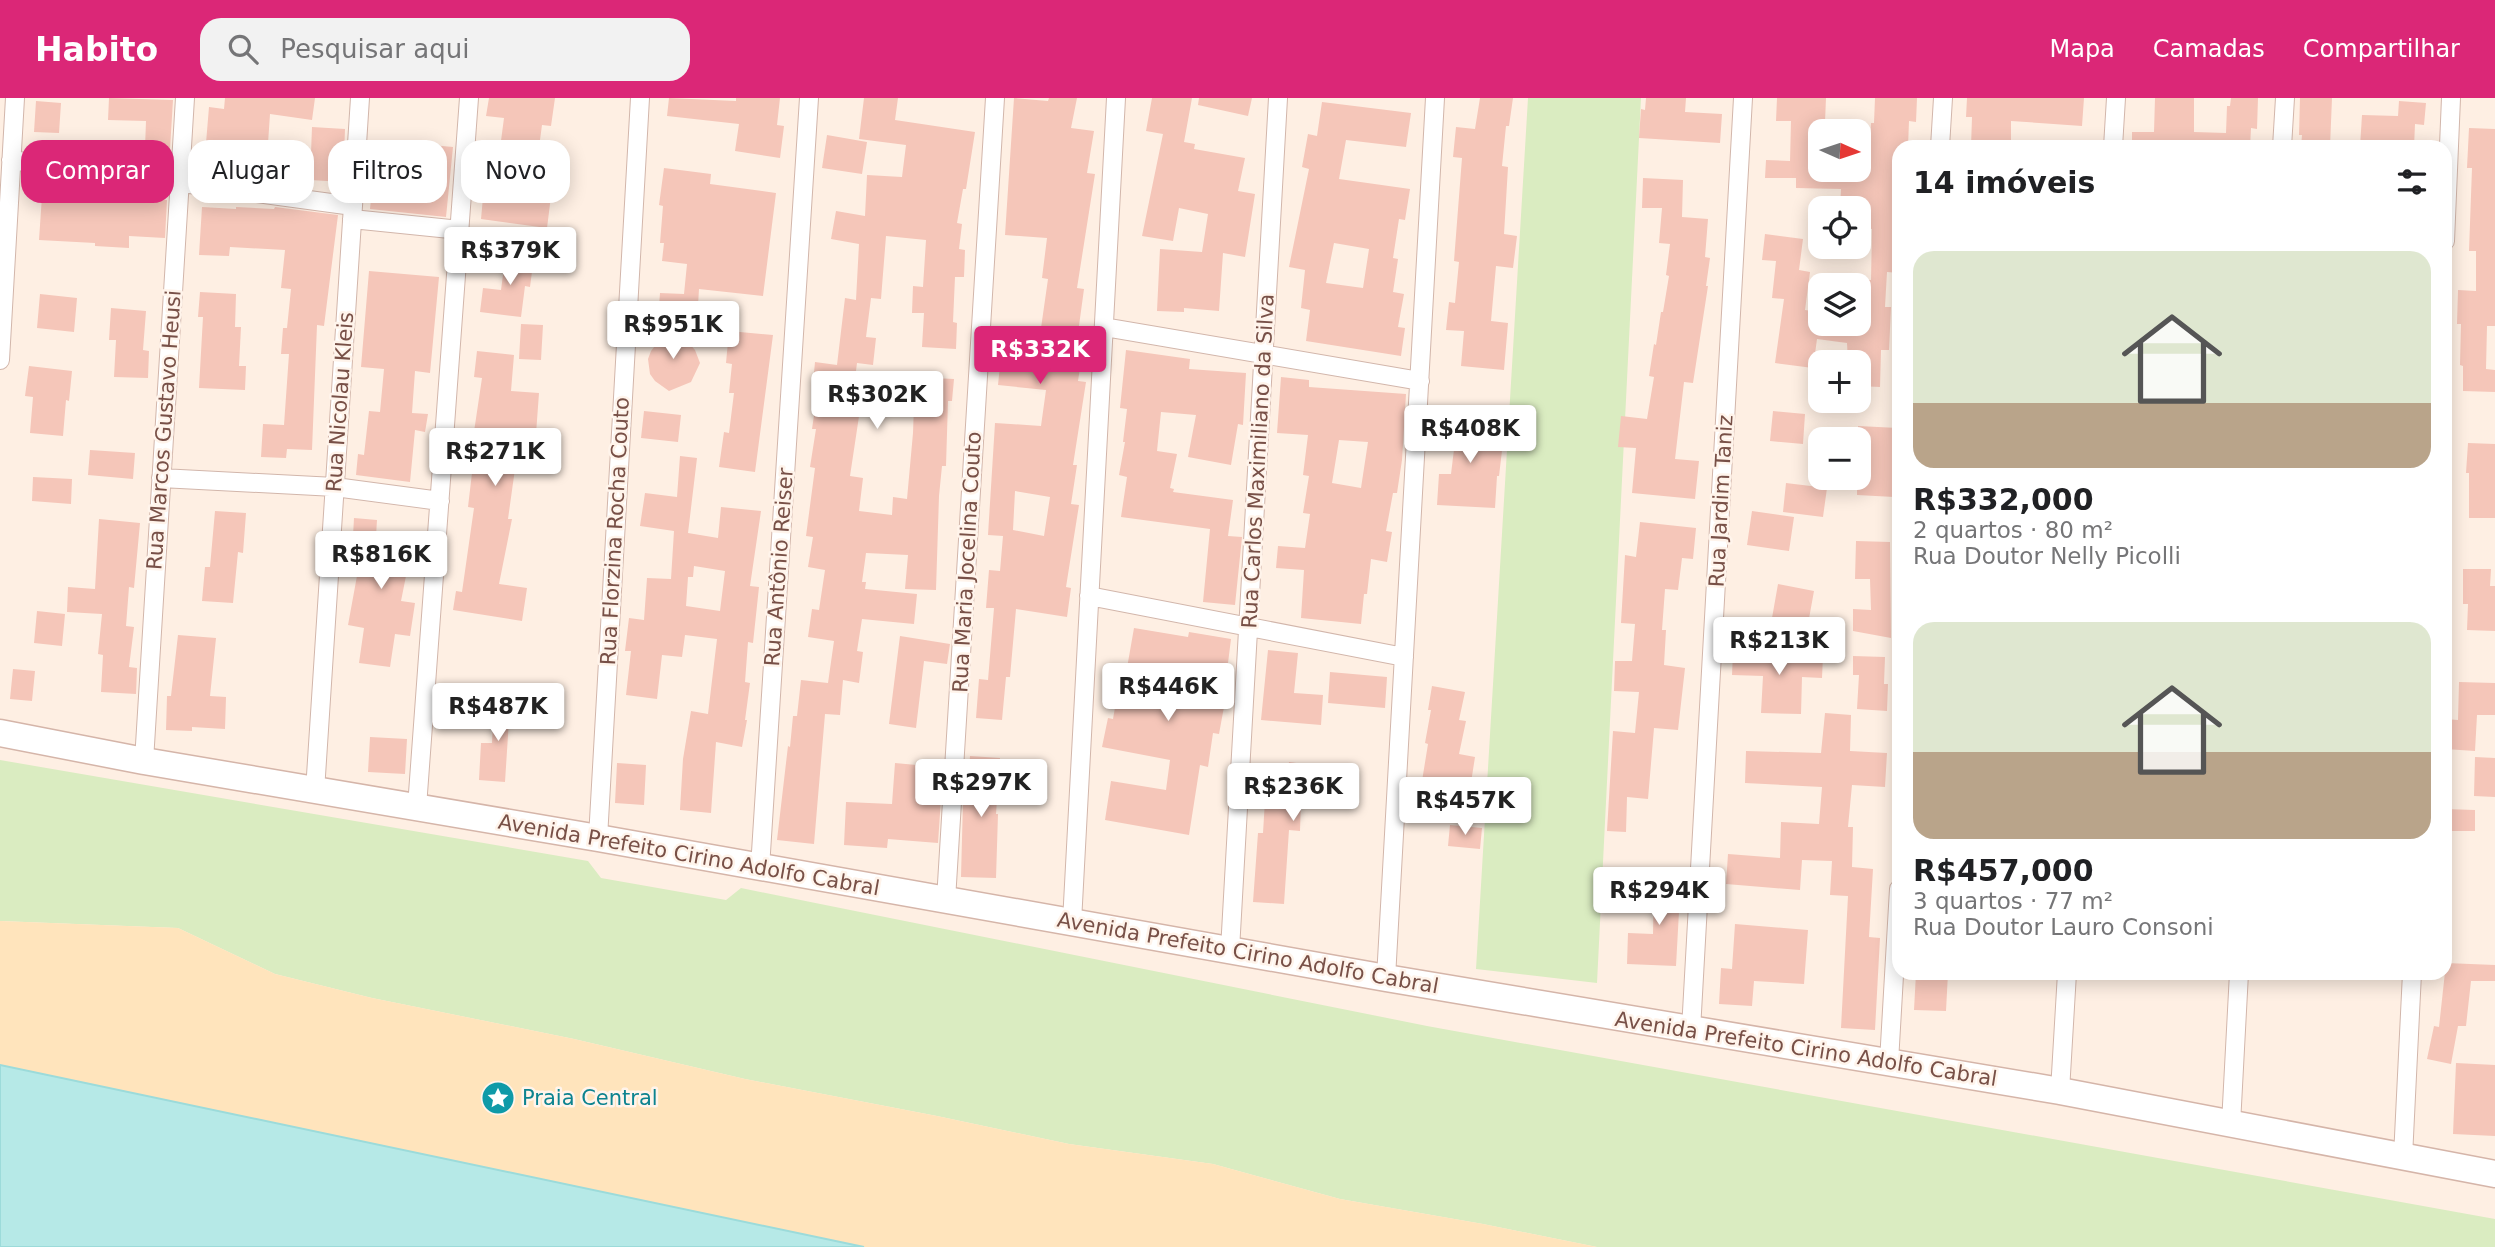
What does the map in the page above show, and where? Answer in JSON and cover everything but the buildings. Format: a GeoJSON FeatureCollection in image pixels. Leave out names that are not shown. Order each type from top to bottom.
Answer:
{"type":"FeatureCollection","features":[{"type":"Feature","properties":{"kind":"main road","name":"Avenida Prefeito Cirino Adolfo Cabral"},"geometry":{"type":"LineString","coordinates":[[0,733],[144,761],[598,838],[1386,978],[2060,1091],[2495,1174]]}},
{"type":"Feature","properties":{"kind":"street"},"geometry":{"type":"LineString","coordinates":[[0,360],[15,98]]}},
{"type":"Feature","properties":{"kind":"street","name":"Rua Marcos Gustavo Heusi"},"geometry":{"type":"LineString","coordinates":[[144,761],[185,98]]}},
{"type":"Feature","properties":{"kind":"street","name":"Rua Nicolau Kleis"},"geometry":{"type":"LineString","coordinates":[[315,791],[360,98]]}},
{"type":"Feature","properties":{"kind":"street"},"geometry":{"type":"LineString","coordinates":[[417,807],[469,98]]}},
{"type":"Feature","properties":{"kind":"street","name":"Rua Florzina Rocha Couto"},"geometry":{"type":"LineString","coordinates":[[598,838],[640,98]]}},
{"type":"Feature","properties":{"kind":"street","name":"Rua Antônio Reiser"},"geometry":{"type":"LineString","coordinates":[[760,868],[809,98]]}},
{"type":"Feature","properties":{"kind":"street","name":"Rua Maria Jocelina Couto"},"geometry":{"type":"LineString","coordinates":[[946,900],[995,98]]}},
{"type":"Feature","properties":{"kind":"street"},"geometry":{"type":"LineString","coordinates":[[1072,922],[1116,98]]}},
{"type":"Feature","properties":{"kind":"street","name":"Rua Carlos Maximiliano da Silva"},"geometry":{"type":"LineString","coordinates":[[1230,950],[1278,98]]}},
{"type":"Feature","properties":{"kind":"street"},"geometry":{"type":"LineString","coordinates":[[1386,978],[1435,98]]}},
{"type":"Feature","properties":{"kind":"street","name":"Rua Jardim Taniz"},"geometry":{"type":"LineString","coordinates":[[1691,1030],[1743,98]]}},
{"type":"Feature","properties":{"kind":"street"},"geometry":{"type":"LineString","coordinates":[[1940,140],[1943,98]]}},
{"type":"Feature","properties":{"kind":"street"},"geometry":{"type":"LineString","coordinates":[[2113,140],[2116,98]]}},
{"type":"Feature","properties":{"kind":"street"},"geometry":{"type":"LineString","coordinates":[[2282,140],[2285,98]]}},
{"type":"Feature","properties":{"kind":"street"},"geometry":{"type":"LineString","coordinates":[[2449,140],[2451,98]]}},
{"type":"Feature","properties":{"kind":"street"},"geometry":{"type":"LineString","coordinates":[[11,160],[179,183],[460,230]]}},
{"type":"Feature","properties":{"kind":"street"},"geometry":{"type":"LineString","coordinates":[[1104,327],[1420,381]]}},
{"type":"Feature","properties":{"kind":"street"},"geometry":{"type":"LineString","coordinates":[[161,478],[335,487],[440,501]]}},
{"type":"Feature","properties":{"kind":"street"},"geometry":{"type":"LineString","coordinates":[[1089,596],[1404,657]]}},
{"type":"Feature","properties":{"kind":"street"},"geometry":{"type":"LineString","coordinates":[[1889,1062],[1894,980]]}},
{"type":"Feature","properties":{"kind":"street"},"geometry":{"type":"LineString","coordinates":[[2060,1091],[2067,980]]}},
{"type":"Feature","properties":{"kind":"street"},"geometry":{"type":"LineString","coordinates":[[2231,1124],[2239,980]]}},
{"type":"Feature","properties":{"kind":"street"},"geometry":{"type":"LineString","coordinates":[[2403,1157],[2412,980]]}},
{"type":"Feature","properties":{"kind":"green space"},"geometry":{"type":"Polygon","coordinates":[[[1528,98],[1641,98],[1597,983],[1476,969],[1528,98]]]}},
{"type":"Feature","properties":{"kind":"green space"},"geometry":{"type":"Polygon","coordinates":[[[0,760],[588,861],[601,878],[726,900],[741,888],[1427,1026],[2495,1219],[2495,1247],[1597,1247],[1340,1199],[1213,1164],[1069,1144],[745,1079],[574,1039],[372,998],[275,974],[178,928],[0,921],[0,760]]]}},
{"type":"Feature","properties":{"kind":"sand","name":"Praia Central"},"geometry":{"type":"Polygon","coordinates":[[[0,921],[178,928],[275,974],[372,998],[574,1039],[745,1079],[1069,1144],[1213,1164],[1340,1199],[1597,1247],[864,1247],[0,1065],[0,921]]]}},
{"type":"Feature","properties":{"kind":"water"},"geometry":{"type":"Polygon","coordinates":[[[0,1065],[864,1247],[0,1247],[0,1065]]]}},
{"type":"Feature","properties":{"kind":"place","name":"Praia Central"},"geometry":{"type":"Point","coordinates":[498,1098]}}]}
